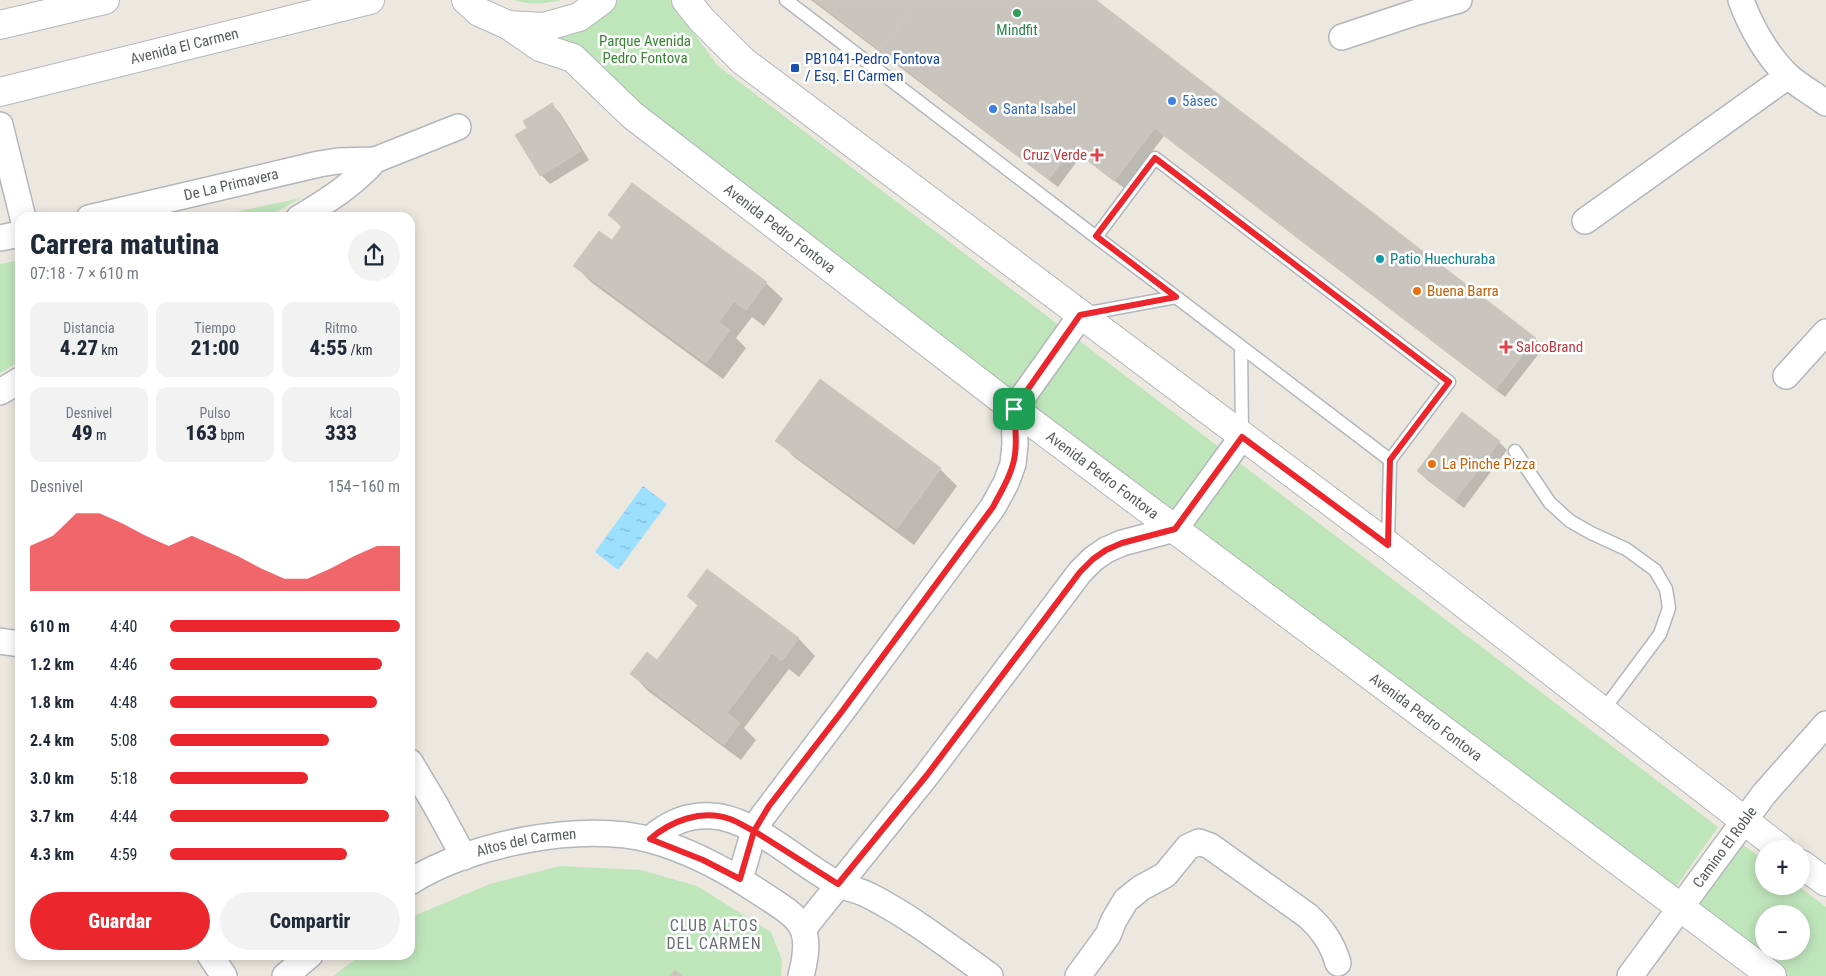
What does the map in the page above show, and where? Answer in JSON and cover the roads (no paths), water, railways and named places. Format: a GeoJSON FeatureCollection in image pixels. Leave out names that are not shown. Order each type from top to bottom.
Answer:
{"type":"FeatureCollection","features":[{"type":"Feature","properties":{"kind":"street"},"geometry":{"type":"LineString","coordinates":[[0,25],[105,0]]}},
{"type":"Feature","properties":{"kind":"street","name":"Avenida El Carmen"},"geometry":{"type":"LineString","coordinates":[[0,92],[370,0]]}},
{"type":"Feature","properties":{"kind":"street"},"geometry":{"type":"LineString","coordinates":[[466,0],[479,12],[508,25],[544,27],[580,17],[602,0]]}},
{"type":"Feature","properties":{"kind":"street"},"geometry":{"type":"LineString","coordinates":[[686,0],[701,19],[743,61],[1388,545],[1769,840]]}},
{"type":"Feature","properties":{"kind":"street"},"geometry":{"type":"LineString","coordinates":[[1342,37],[1459,0]]}},
{"type":"Feature","properties":{"kind":"street"},"geometry":{"type":"LineString","coordinates":[[1742,0],[1762,43],[1788,76],[1826,103]]}},
{"type":"Feature","properties":{"kind":"street","name":"Avenida Pedro Fontova"},"geometry":{"type":"LineString","coordinates":[[508,25],[540,47],[573,58],[632,115],[1014,409],[1772,976]]}},
{"type":"Feature","properties":{"kind":"street"},"geometry":{"type":"LineString","coordinates":[[1585,221],[1788,76]]}},
{"type":"Feature","properties":{"kind":"street"},"geometry":{"type":"LineString","coordinates":[[0,124],[22,212]]}},
{"type":"Feature","properties":{"kind":"street"},"geometry":{"type":"LineString","coordinates":[[309,212],[355,182],[375,160],[458,127]]}},
{"type":"Feature","properties":{"kind":"street","name":"De La Primavera"},"geometry":{"type":"LineString","coordinates":[[115,212],[319,164],[338,161],[375,160]]}},
{"type":"Feature","properties":{"kind":"street"},"geometry":{"type":"LineString","coordinates":[[319,164],[327,167],[336,179],[335,193],[330,199]]}},
{"type":"Feature","properties":{"kind":"street"},"geometry":{"type":"LineString","coordinates":[[0,238],[15,235]]}},
{"type":"Feature","properties":{"kind":"street"},"geometry":{"type":"LineString","coordinates":[[740,879],[754,831],[769,806],[843,710],[993,507],[1006,484],[1013,464],[1015,444],[1014,409],[1080,315]]}},
{"type":"Feature","properties":{"kind":"street"},"geometry":{"type":"LineString","coordinates":[[1786,376],[1826,332]]}},
{"type":"Feature","properties":{"kind":"street"},"geometry":{"type":"LineString","coordinates":[[0,392],[15,383]]}},
{"type":"Feature","properties":{"kind":"street"},"geometry":{"type":"LineString","coordinates":[[801,976],[806,957],[807,940],[804,928],[927,775],[1080,572],[1093,559],[1106,550],[1122,543],[1175,529],[1242,437]]}},
{"type":"Feature","properties":{"kind":"street"},"geometry":{"type":"LineString","coordinates":[[0,641],[15,643]]}},
{"type":"Feature","properties":{"kind":"street","name":"Camino El Roble"},"geometry":{"type":"LineString","coordinates":[[1630,976],[1776,779],[1826,724]]}},
{"type":"Feature","properties":{"kind":"street"},"geometry":{"type":"LineString","coordinates":[[415,770],[464,857]]}},
{"type":"Feature","properties":{"kind":"street"},"geometry":{"type":"LineString","coordinates":[[650,839],[670,825],[694,817],[712,816],[729,818],[754,831],[838,884],[867,894],[886,904],[919,924],[990,976]]}},
{"type":"Feature","properties":{"kind":"street","name":"Altos del Carmen"},"geometry":{"type":"LineString","coordinates":[[415,879],[464,857],[522,841],[585,833],[611,834],[650,839],[695,856],[740,879],[784,908],[804,928]]}},
{"type":"Feature","properties":{"kind":"street"},"geometry":{"type":"LineString","coordinates":[[1078,976],[1108,935],[1114,920],[1126,900],[1141,888],[1165,875],[1188,847],[1199,842],[1210,846],[1308,916],[1320,927],[1329,940],[1338,963]]}},
{"type":"Feature","properties":{"kind":"street"},"geometry":{"type":"LineString","coordinates":[[1810,870],[1826,882]]}},
{"type":"Feature","properties":{"kind":"street"},"geometry":{"type":"LineString","coordinates":[[213,960],[224,976]]}},
{"type":"Feature","properties":{"kind":"street"},"geometry":{"type":"LineString","coordinates":[[286,976],[304,960]]}},
{"type":"Feature","properties":{"kind":"lane"},"geometry":{"type":"LineString","coordinates":[[786,0],[1390,460]]}},
{"type":"Feature","properties":{"kind":"lane"},"geometry":{"type":"LineString","coordinates":[[1096,236],[1155,158],[1449,382],[1390,460],[1388,545]]}},
{"type":"Feature","properties":{"kind":"lane"},"geometry":{"type":"LineString","coordinates":[[1080,315],[1176,297]]}},
{"type":"Feature","properties":{"kind":"lane"},"geometry":{"type":"LineString","coordinates":[[1242,347],[1242,437]]}},
{"type":"Feature","properties":{"kind":"lane"},"geometry":{"type":"LineString","coordinates":[[1515,451],[1550,503],[1570,520],[1591,533],[1626,549],[1655,570],[1666,589],[1669,608],[1660,634],[1602,712]]}},
{"type":"Feature","properties":{"kind":"water"},"geometry":{"type":"Polygon","coordinates":[[[643,486],[667,504],[618,570],[595,552],[643,486]]]}},
{"type":"Feature","properties":{"kind":"place","name":"Mindfit"},"geometry":{"type":"Point","coordinates":[1017,13]}},
{"type":"Feature","properties":{"kind":"place","name":"PB1041-Pedro Fontova / Esq. El Carmen"},"geometry":{"type":"Point","coordinates":[795,68]}},
{"type":"Feature","properties":{"kind":"place","name":"5àsec"},"geometry":{"type":"Point","coordinates":[1172,101]}},
{"type":"Feature","properties":{"kind":"place","name":"Santa Isabel"},"geometry":{"type":"Point","coordinates":[993,109]}},
{"type":"Feature","properties":{"kind":"place","name":"Cruz Verde"},"geometry":{"type":"Point","coordinates":[1097,155]}},
{"type":"Feature","properties":{"kind":"place","name":"Patio Huechuraba"},"geometry":{"type":"Point","coordinates":[1380,259]}},
{"type":"Feature","properties":{"kind":"place","name":"Buena Barra"},"geometry":{"type":"Point","coordinates":[1417,291]}},
{"type":"Feature","properties":{"kind":"place","name":"SalcoBrand"},"geometry":{"type":"Point","coordinates":[1506,347]}},
{"type":"Feature","properties":{"kind":"place","name":"La Pinche Pizza"},"geometry":{"type":"Point","coordinates":[1432,464]}},
{"type":"Feature","properties":{"kind":"district","name":"CLUB ALTOS DEL CARMEN"},"geometry":{"type":"Point","coordinates":[714,934]}},
{"type":"Feature","properties":{"kind":"park label","name":"Parque Avenida Pedro Fontova"},"geometry":{"type":"Point","coordinates":[645,50]}}]}
